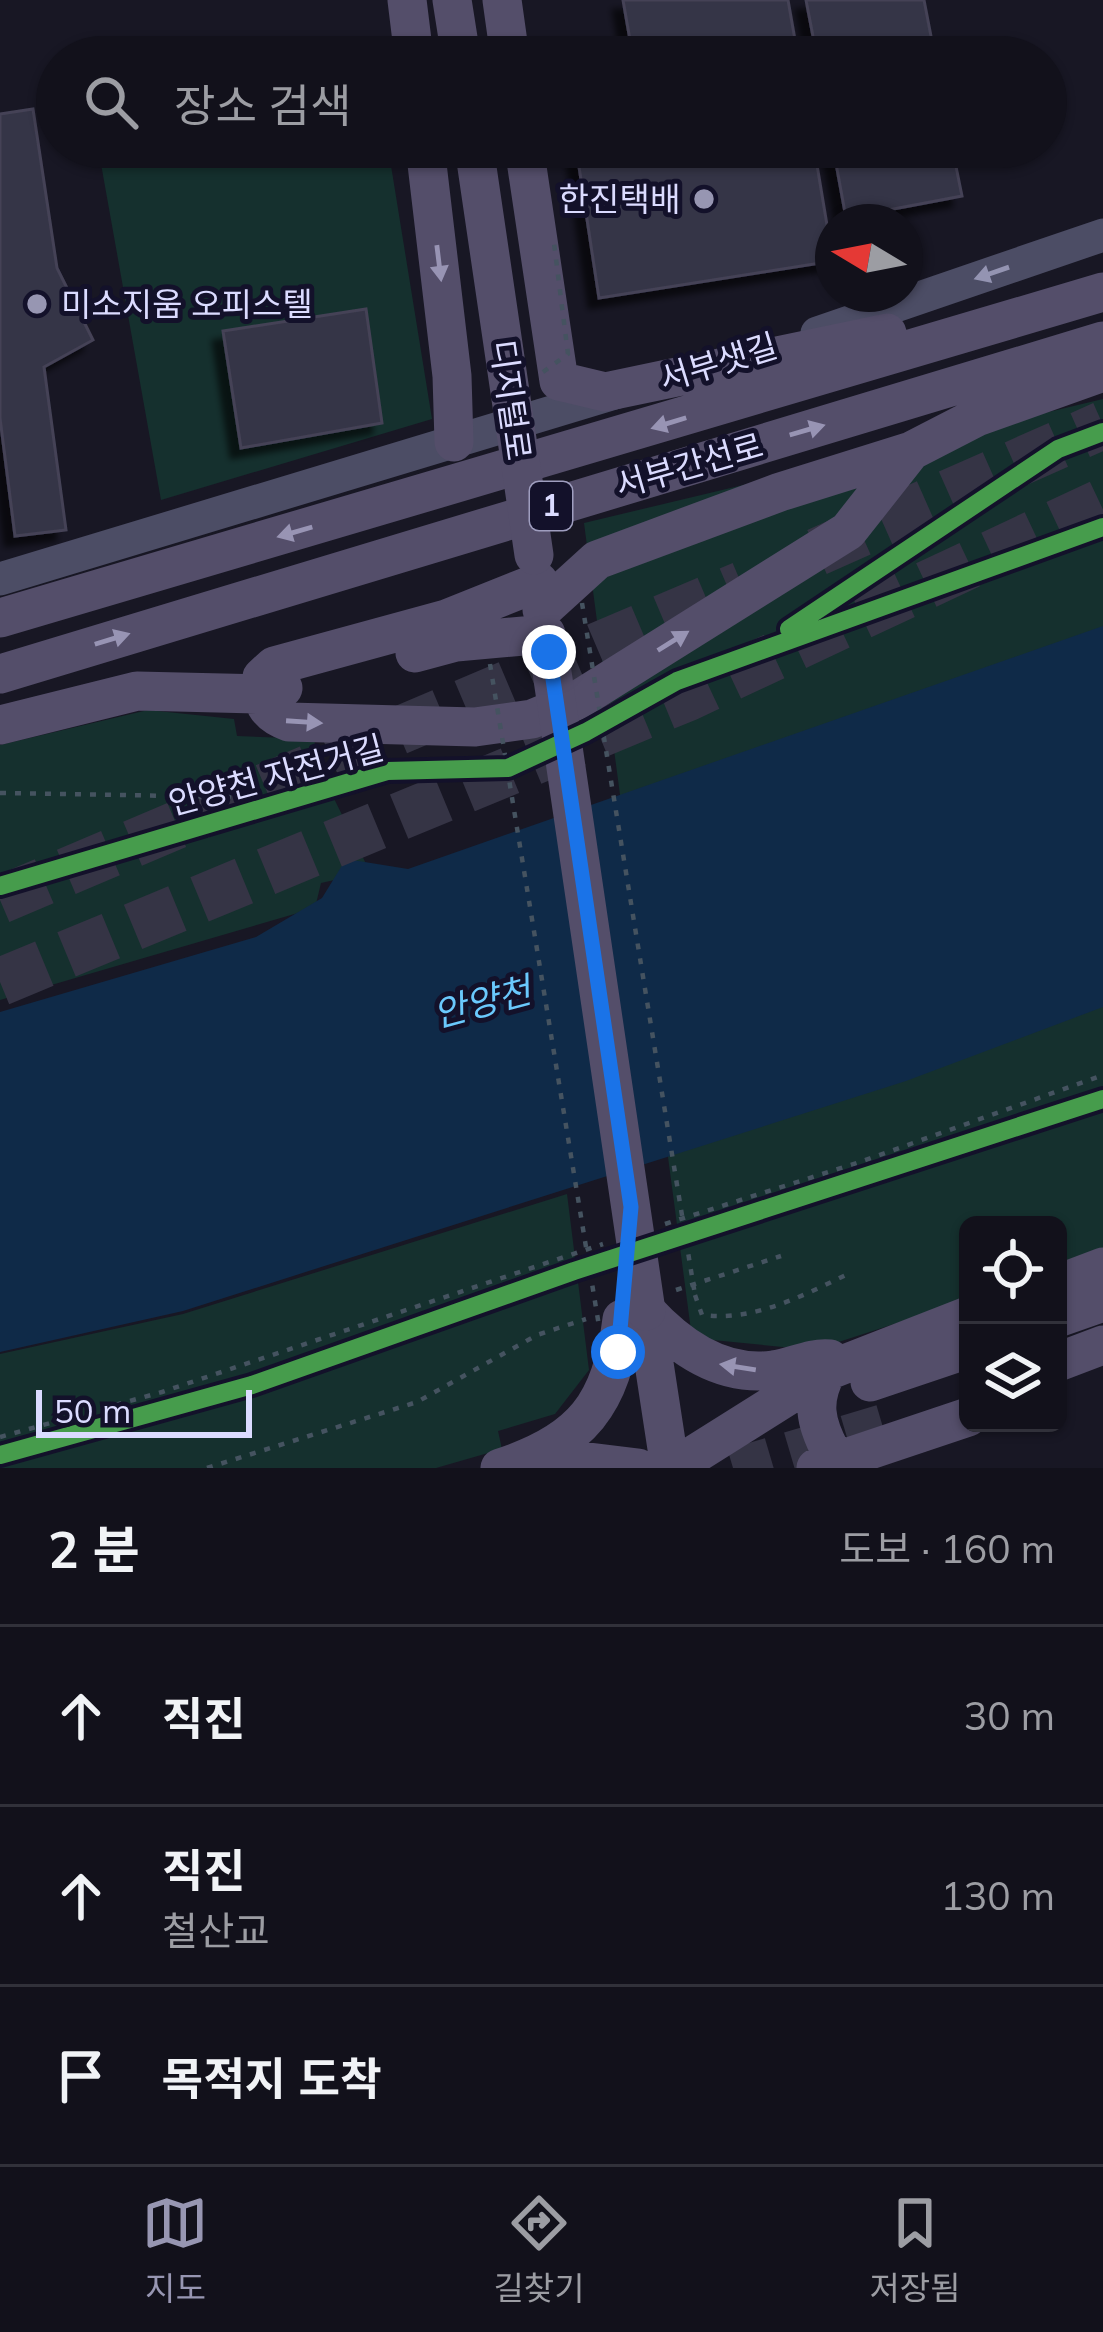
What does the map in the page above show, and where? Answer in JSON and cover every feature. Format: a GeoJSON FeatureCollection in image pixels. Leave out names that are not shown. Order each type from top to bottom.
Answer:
{"type":"FeatureCollection","features":[{"type":"Feature","properties":{"kind":"main road"},"geometry":{"type":"LineString","coordinates":[[407,0],[411,36]]}},
{"type":"Feature","properties":{"kind":"main road"},"geometry":{"type":"LineString","coordinates":[[452,0],[457,36]]}},
{"type":"Feature","properties":{"kind":"main road"},"geometry":{"type":"LineString","coordinates":[[502,0],[507,36]]}},
{"type":"Feature","properties":{"kind":"main road"},"geometry":{"type":"LineString","coordinates":[[427,168],[452,376],[454,442]]}},
{"type":"Feature","properties":{"kind":"main road","name":"디지털로"},"geometry":{"type":"LineString","coordinates":[[477,168],[637,1234],[628,1312]]}},
{"type":"Feature","properties":{"kind":"main road"},"geometry":{"type":"LineString","coordinates":[[526,168],[549,378],[587,391],[634,388],[1103,289]]}},
{"type":"Feature","properties":{"kind":"main road","name":"서부간선로"},"geometry":{"type":"LineString","coordinates":[[0,618],[1103,289]]}},
{"type":"Feature","properties":{"kind":"main road","name":"서부간선로"},"geometry":{"type":"LineString","coordinates":[[0,674],[1103,341]]}},
{"type":"Feature","properties":{"kind":"main road"},"geometry":{"type":"LineString","coordinates":[[0,725],[137,691],[261,694],[456,642],[542,607],[597,560],[780,492],[910,451],[977,417],[1103,372]]}},
{"type":"Feature","properties":{"kind":"main road"},"geometry":{"type":"LineString","coordinates":[[261,694],[274,717],[289,722],[476,727],[532,719],[578,700],[848,531],[910,451]]}},
{"type":"Feature","properties":{"kind":"main road"},"geometry":{"type":"LineString","coordinates":[[1067,1280],[1103,1267]]}},
{"type":"Feature","properties":{"kind":"main road"},"geometry":{"type":"LineString","coordinates":[[1067,1315],[1103,1302]]}},
{"type":"Feature","properties":{"kind":"main road"},"geometry":{"type":"LineString","coordinates":[[628,1312],[718,1364],[772,1370],[818,1358],[848,1371]]}},
{"type":"Feature","properties":{"kind":"main road"},"geometry":{"type":"LineString","coordinates":[[500,1468],[539,1456],[559,1443],[603,1399],[628,1312]]}},
{"type":"Feature","properties":{"kind":"main road"},"geometry":{"type":"LineString","coordinates":[[628,1312],[671,1468],[848,1371],[959,1320]]}},
{"type":"Feature","properties":{"kind":"main road"},"geometry":{"type":"LineString","coordinates":[[1067,1358],[1103,1346]]}},
{"type":"Feature","properties":{"kind":"main road"},"geometry":{"type":"LineString","coordinates":[[959,1350],[848,1371],[816,1392],[815,1409],[831,1463],[959,1420]]}},
{"type":"Feature","properties":{"kind":"main road"},"geometry":{"type":"LineString","coordinates":[[1067,1384],[1103,1371]]}},
{"type":"Feature","properties":{"kind":"main road"},"geometry":{"type":"LineString","coordinates":[[882,1424],[959,1397]]}},
{"type":"Feature","properties":{"kind":"main road"},"geometry":{"type":"LineString","coordinates":[[539,1456],[638,1468]]}},
{"type":"Feature","properties":{"kind":"street","name":"서부샛길"},"geometry":{"type":"LineString","coordinates":[[0,579],[827,330],[1103,235]]}},
{"type":"Feature","properties":{"kind":"street"},"geometry":{"type":"LineString","coordinates":[[537,416],[549,378]]}},
{"type":"Feature","properties":{"kind":"path"},"geometry":{"type":"LineString","coordinates":[[549,378],[568,354],[554,243]]}},
{"type":"Feature","properties":{"kind":"path"},"geometry":{"type":"LineString","coordinates":[[1038,463],[1058,449],[1103,432]]}},
{"type":"Feature","properties":{"kind":"path"},"geometry":{"type":"LineString","coordinates":[[582,603],[702,1315],[725,1318],[788,1302],[850,1274]]}},
{"type":"Feature","properties":{"kind":"path"},"geometry":{"type":"LineString","coordinates":[[490,664],[628,1312]]}},
{"type":"Feature","properties":{"kind":"path"},"geometry":{"type":"LineString","coordinates":[[586,732],[622,712]]}},
{"type":"Feature","properties":{"kind":"path"},"geometry":{"type":"LineString","coordinates":[[488,769],[508,768],[527,759]]}},
{"type":"Feature","properties":{"kind":"path"},"geometry":{"type":"LineString","coordinates":[[0,793],[297,798]]}},
{"type":"Feature","properties":{"kind":"path"},"geometry":{"type":"LineString","coordinates":[[0,1437],[162,1392],[860,1162],[1103,1075]]}},
{"type":"Feature","properties":{"kind":"path"},"geometry":{"type":"LineString","coordinates":[[358,1348],[637,1234],[1039,1120]]}},
{"type":"Feature","properties":{"kind":"path"},"geometry":{"type":"LineString","coordinates":[[207,1468],[417,1402],[537,1335],[628,1312],[782,1256]]}},
{"type":"Feature","properties":{"kind":"path"},"geometry":{"type":"LineString","coordinates":[[0,1455],[208,1397]]}},
{"type":"Feature","properties":{"kind":"green space"},"geometry":{"type":"Polygon","coordinates":[[[102,168],[391,168],[432,419],[161,500],[102,168]]]}},
{"type":"Feature","properties":{"kind":"green space"},"geometry":{"type":"Polygon","coordinates":[[[1103,399],[1103,1257],[1067,1268],[1067,1216],[959,1216],[959,1303],[814,1350],[692,1338],[584,523],[1103,399]]]}},
{"type":"Feature","properties":{"kind":"green space"},"geometry":{"type":"Polygon","coordinates":[[[148,710],[234,719],[237,736],[314,739],[320,770],[370,872],[321,883],[315,908],[0,1000],[0,745],[148,710]]]}},
{"type":"Feature","properties":{"kind":"green space"},"geometry":{"type":"Polygon","coordinates":[[[567,1194],[589,1370],[555,1414],[498,1431],[502,1449],[436,1468],[0,1468],[0,1354],[183,1314],[567,1194]]]}},
{"type":"Feature","properties":{"kind":"water","name":"안양천"},"geometry":{"type":"Polygon","coordinates":[[[1103,626],[1103,1007],[906,1081],[183,1311],[0,1352],[0,1012],[256,937],[322,898],[346,859],[408,869],[1103,626]]]}},
{"type":"Feature","properties":{"kind":"building"},"geometry":{"type":"Polygon","coordinates":[[[623,0],[788,0],[794,36],[629,36],[623,0]]]}},
{"type":"Feature","properties":{"kind":"building"},"geometry":{"type":"Polygon","coordinates":[[[806,0],[924,0],[931,36],[813,36],[806,0]]]}},
{"type":"Feature","properties":{"kind":"building","name":"미소지움 오피스텔"},"geometry":{"type":"Polygon","coordinates":[[[33,109],[36,168],[42,168],[57,268],[93,340],[44,367],[66,530],[15,536],[0,418],[0,114],[33,109]]]}},
{"type":"Feature","properties":{"kind":"building","name":"한진택배"},"geometry":{"type":"Polygon","coordinates":[[[579,168],[818,168],[824,204],[815,204],[815,264],[599,298],[579,168]]]}},
{"type":"Feature","properties":{"kind":"building"},"geometry":{"type":"Polygon","coordinates":[[[837,168],[956,168],[962,196],[920,204],[843,204],[837,168]]]}},
{"type":"Feature","properties":{"kind":"building"},"geometry":{"type":"Polygon","coordinates":[[[366,309],[382,423],[241,448],[223,331],[366,309]]]}},
{"type":"Feature","properties":{"kind":"tunnel"},"geometry":{"type":"LineString","coordinates":[[817,552],[1103,425]]}},
{"type":"Feature","properties":{"kind":"tunnel"},"geometry":{"type":"LineString","coordinates":[[0,982],[688,697],[1103,502]]}},
{"type":"Feature","properties":{"kind":"tunnel"},"geometry":{"type":"LineString","coordinates":[[0,900],[742,585]]}},
{"type":"Feature","properties":{"kind":"tunnel"},"geometry":{"type":"LineString","coordinates":[[733,1468],[882,1424]]}},
{"type":"Feature","properties":{"kind":"cycle path"},"geometry":{"type":"LineString","coordinates":[[789,629],[1058,449],[1103,432]]}},
{"type":"Feature","properties":{"kind":"cycle path","name":"안양천 자전거길"},"geometry":{"type":"LineString","coordinates":[[0,886],[387,771],[508,768],[586,732],[677,681],[1103,527]]}},
{"type":"Feature","properties":{"kind":"cycle path"},"geometry":{"type":"LineString","coordinates":[[0,1455],[252,1385],[574,1271],[1103,1099]]}},
{"type":"Feature","properties":{"kind":"place","name":"한진택배"},"geometry":{"type":"Point","coordinates":[704,199]}},
{"type":"Feature","properties":{"kind":"place","name":"미소지움 오피스텔"},"geometry":{"type":"Point","coordinates":[37,304]}},
{"type":"Feature","properties":{"kind":"route"},"geometry":{"type":"LineString","coordinates":[[549,652],[631,1207],[618,1352]]}}]}
